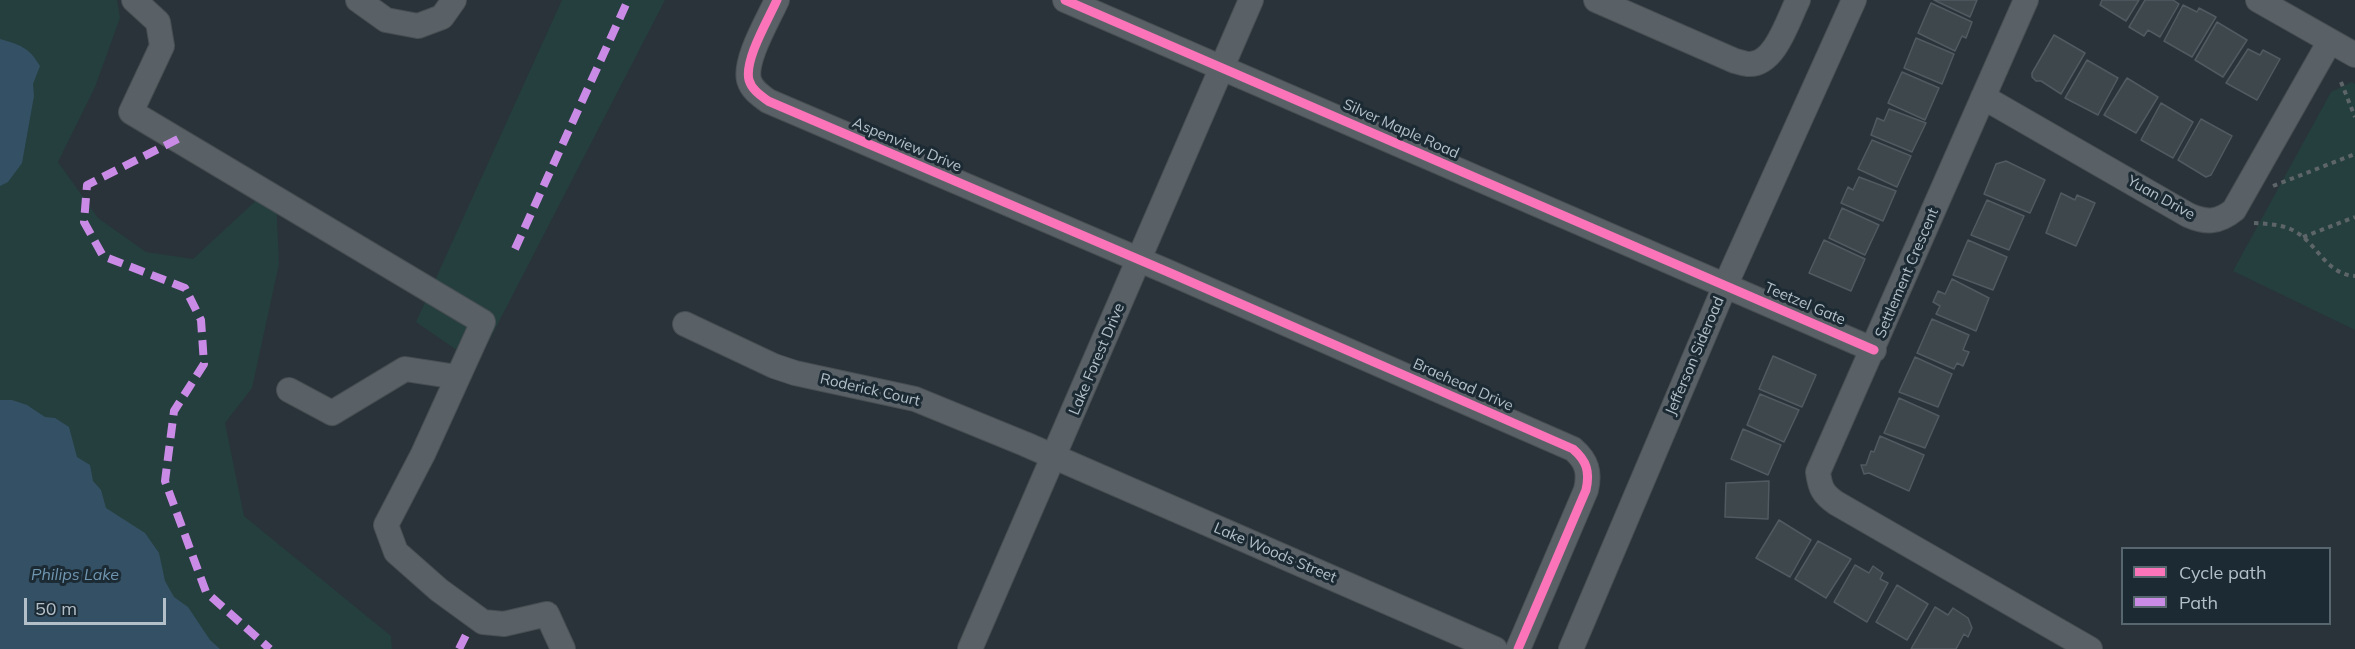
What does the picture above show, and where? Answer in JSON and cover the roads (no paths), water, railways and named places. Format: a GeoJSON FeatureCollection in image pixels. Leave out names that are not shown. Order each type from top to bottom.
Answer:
{"type":"FeatureCollection","features":[{"type":"Feature","properties":{"kind":"street"},"geometry":{"type":"LineString","coordinates":[[134,0],[158,22],[162,46],[131,112],[483,322],[423,454],[386,525],[396,552],[439,590],[483,622],[504,624],[548,614],[563,649]]}},
{"type":"Feature","properties":{"kind":"street"},"geometry":{"type":"LineString","coordinates":[[358,0],[386,20],[418,26],[442,17],[454,0]]}},
{"type":"Feature","properties":{"kind":"street","name":"Aspenview Drive"},"geometry":{"type":"LineString","coordinates":[[777,0],[748,69],[750,82],[756,92],[768,101],[1139,260]]}},
{"type":"Feature","properties":{"kind":"street","name":"Silver Maple Road"},"geometry":{"type":"LineString","coordinates":[[1065,0],[1725,286]]}},
{"type":"Feature","properties":{"kind":"street","name":"Lake Forest Drive"},"geometry":{"type":"LineString","coordinates":[[970,649],[1251,0]]}},
{"type":"Feature","properties":{"kind":"street"},"geometry":{"type":"LineString","coordinates":[[1596,0],[1735,61],[1750,64],[1761,62],[1771,54],[1798,0]]}},
{"type":"Feature","properties":{"kind":"street","name":"Jefferson Sideroad"},"geometry":{"type":"LineString","coordinates":[[1571,649],[1725,286],[1854,0]]}},
{"type":"Feature","properties":{"kind":"street","name":"Settlement Crescent"},"geometry":{"type":"LineString","coordinates":[[2026,0],[1874,350],[1818,472],[1820,486],[1826,496],[2090,649]]}},
{"type":"Feature","properties":{"kind":"street"},"geometry":{"type":"LineString","coordinates":[[2258,0],[2355,55]]}},
{"type":"Feature","properties":{"kind":"street","name":"Yuan Drive"},"geometry":{"type":"LineString","coordinates":[[1983,97],[2188,215],[2212,221],[2224,218],[2234,210],[2330,41]]}},
{"type":"Feature","properties":{"kind":"street","name":"Braehead Drive"},"geometry":{"type":"LineString","coordinates":[[1139,260],[1573,449],[1581,456],[1587,465],[1589,477],[1586,490],[1518,649]]}},
{"type":"Feature","properties":{"kind":"street","name":"Teetzel Gate"},"geometry":{"type":"LineString","coordinates":[[1725,286],[1874,350]]}},
{"type":"Feature","properties":{"kind":"street","name":"Roderick Court"},"geometry":{"type":"LineString","coordinates":[[685,324],[774,366],[795,373],[915,399],[1054,458]]}},
{"type":"Feature","properties":{"kind":"street"},"geometry":{"type":"LineString","coordinates":[[289,390],[332,413],[405,369],[458,377]]}},
{"type":"Feature","properties":{"kind":"street","name":"Lake Woods Street"},"geometry":{"type":"LineString","coordinates":[[1054,458],[1496,649]]}},
{"type":"Feature","properties":{"kind":"water"},"geometry":{"type":"Polygon","coordinates":[[[0,39],[23,48],[40,66],[33,84],[34,96],[22,163],[8,182],[0,186],[0,39]]]}},
{"type":"Feature","properties":{"kind":"water","name":"Philips Lake"},"geometry":{"type":"Polygon","coordinates":[[[0,400],[12,400],[27,405],[45,417],[55,418],[69,427],[77,457],[90,465],[93,481],[101,490],[106,508],[145,533],[159,553],[165,581],[174,597],[188,607],[210,640],[220,649],[0,649],[0,400]]]}}]}
